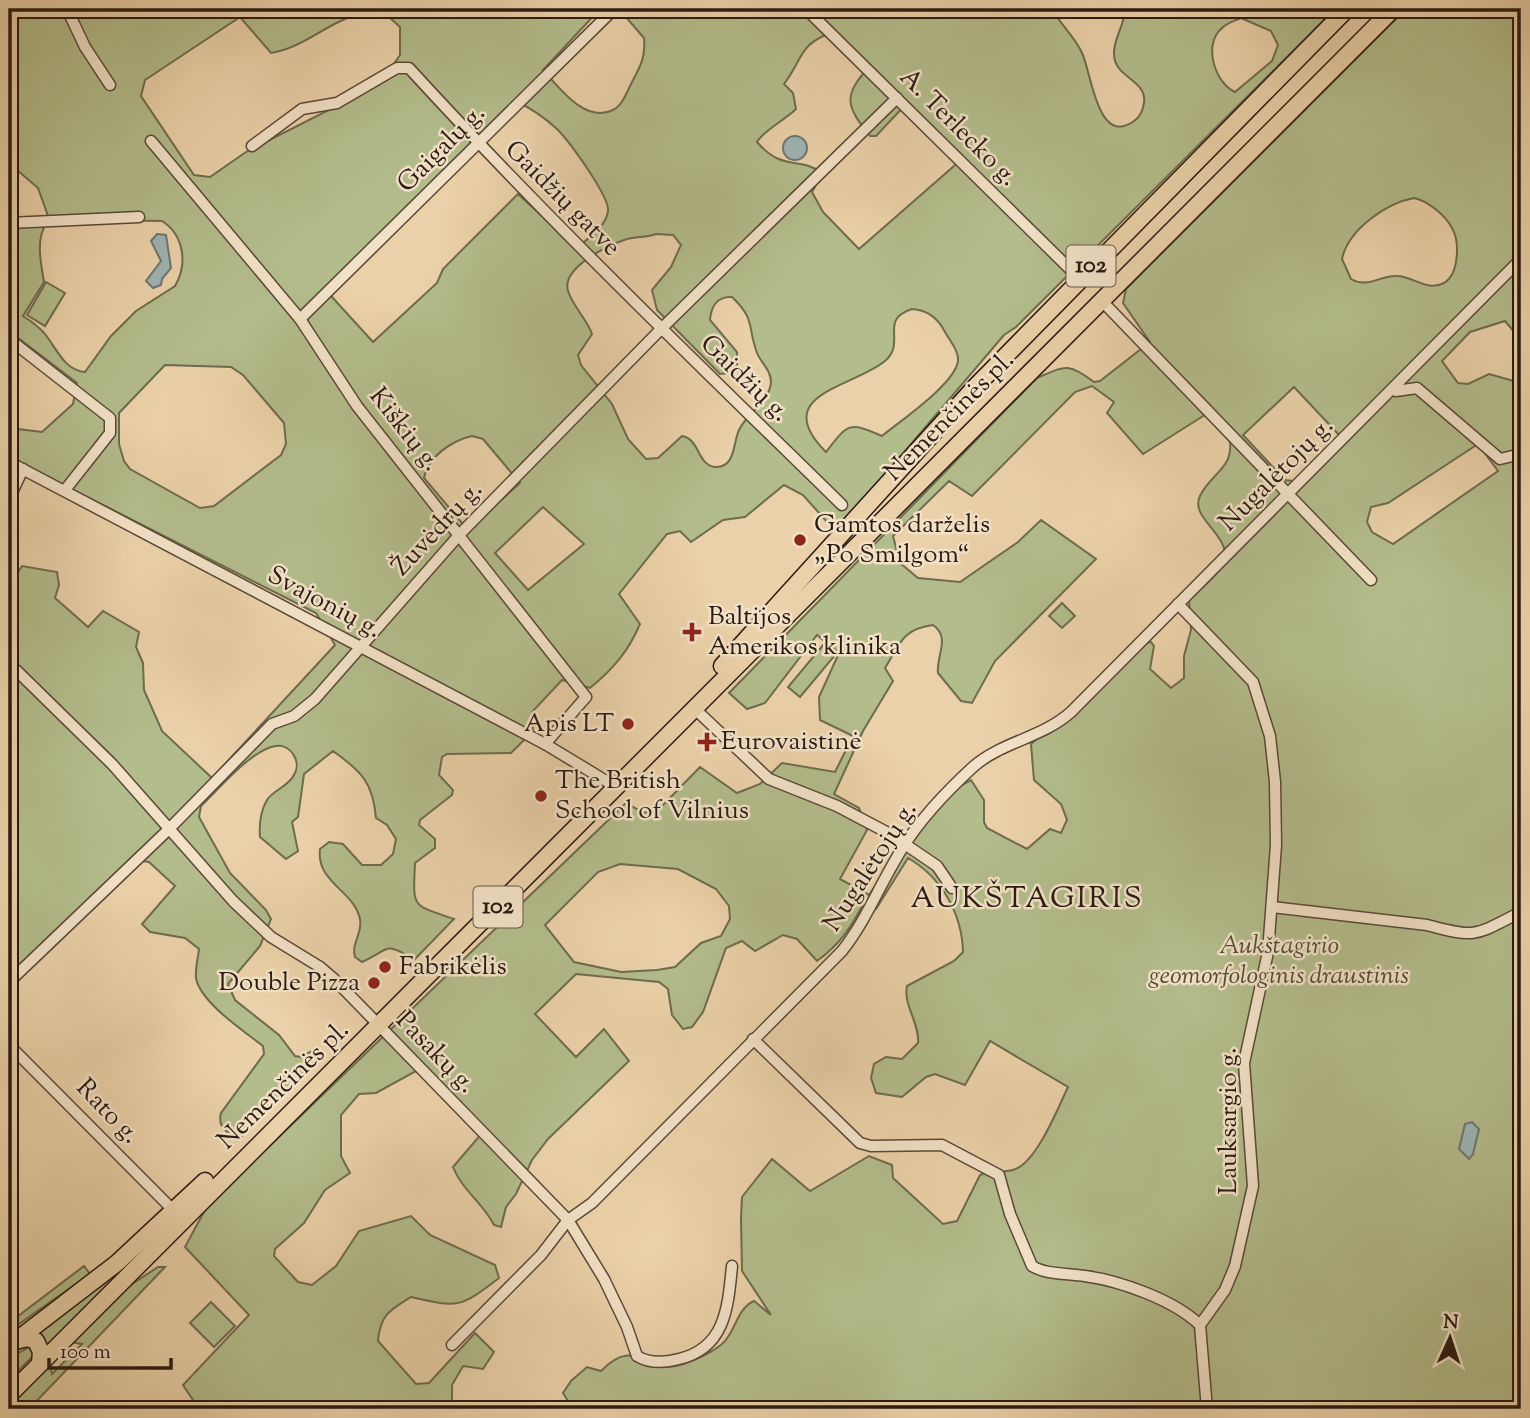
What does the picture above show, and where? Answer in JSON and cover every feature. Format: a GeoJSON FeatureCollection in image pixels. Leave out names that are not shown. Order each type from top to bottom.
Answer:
{"type":"FeatureCollection","features":[{"type":"Feature","properties":{"kind":"main road","name":"Nemenčinės pl."},"geometry":{"type":"LineString","coordinates":[[613,784],[1079,278],[1347,9]]}},
{"type":"Feature","properties":{"kind":"main road","name":"Nemenčinės pl."},"geometry":{"type":"LineString","coordinates":[[9,1395],[613,784],[694,708],[1393,9]]}},
{"type":"Feature","properties":{"kind":"main road"},"geometry":{"type":"LineString","coordinates":[[1079,278],[1101,300]]}},
{"type":"Feature","properties":{"kind":"main road","name":"Nemenčinės pl."},"geometry":{"type":"LineString","coordinates":[[12,1343],[117,1263],[376,1023]]}},
{"type":"Feature","properties":{"kind":"main road"},"geometry":{"type":"LineString","coordinates":[[12,1343],[36,1341],[41,1352],[40,1363]]}},
{"type":"Feature","properties":{"kind":"street"},"geometry":{"type":"LineString","coordinates":[[67,9],[85,47],[110,85]]}},
{"type":"Feature","properties":{"kind":"street","name":"Gaigalų g."},"geometry":{"type":"LineString","coordinates":[[300,319],[614,9]]}},
{"type":"Feature","properties":{"kind":"street","name":"A. Terlecko g."},"geometry":{"type":"LineString","coordinates":[[806,9],[1079,278]]}},
{"type":"Feature","properties":{"kind":"street","name":"Gaidžių gatve"},"geometry":{"type":"LineString","coordinates":[[252,146],[302,109],[337,103],[404,66],[617,284]]}},
{"type":"Feature","properties":{"kind":"street","name":"Žuvėdrų g."},"geometry":{"type":"LineString","coordinates":[[9,982],[168,830],[272,724],[294,716],[315,699],[460,534],[662,328],[897,98]]}},
{"type":"Feature","properties":{"kind":"street","name":"Kiškių g."},"geometry":{"type":"LineString","coordinates":[[151,141],[300,319],[357,406],[586,697],[545,744]]}},
{"type":"Feature","properties":{"kind":"street"},"geometry":{"type":"LineString","coordinates":[[9,223],[139,217]]}},
{"type":"Feature","properties":{"kind":"street","name":"Nugalėtojų g."},"geometry":{"type":"LineString","coordinates":[[452,1345],[541,1255],[568,1220],[592,1203],[853,936],[905,843],[935,806],[978,763],[1060,721],[1288,491],[1390,394],[1521,259]]}},
{"type":"Feature","properties":{"kind":"street","name":"Gaidžių g."},"geometry":{"type":"LineString","coordinates":[[617,284],[842,505]]}},
{"type":"Feature","properties":{"kind":"street"},"geometry":{"type":"LineString","coordinates":[[1101,300],[1371,580]]}},
{"type":"Feature","properties":{"kind":"street"},"geometry":{"type":"LineString","coordinates":[[9,339],[110,418],[112,423],[110,433],[65,490]]}},
{"type":"Feature","properties":{"kind":"street"},"geometry":{"type":"LineString","coordinates":[[1390,394],[1403,388],[1417,388],[1500,459],[1521,454]]}},
{"type":"Feature","properties":{"kind":"street","name":"Svajonių g."},"geometry":{"type":"LineString","coordinates":[[9,462],[362,646],[545,744],[613,784]]}},
{"type":"Feature","properties":{"kind":"street"},"geometry":{"type":"LineString","coordinates":[[9,499],[23,469]]}},
{"type":"Feature","properties":{"kind":"street"},"geometry":{"type":"LineString","coordinates":[[844,531],[842,505],[854,508],[868,505]]}},
{"type":"Feature","properties":{"kind":"street","name":"Lauksargio g."},"geometry":{"type":"LineString","coordinates":[[1178,604],[1253,682],[1270,736],[1276,845],[1268,952],[1244,1063],[1253,1153],[1251,1201],[1225,1290],[1200,1325]]}},
{"type":"Feature","properties":{"kind":"street","name":"Pasakų g."},"geometry":{"type":"LineString","coordinates":[[16,670],[112,764],[168,830],[271,937],[320,967],[568,1220],[604,1279],[627,1327],[637,1356],[643,1360],[662,1363],[677,1360],[710,1344],[727,1314],[732,1266]]}},
{"type":"Feature","properties":{"kind":"street"},"geometry":{"type":"LineString","coordinates":[[694,708],[769,779],[837,806],[905,843],[937,866],[952,888]]}},
{"type":"Feature","properties":{"kind":"street"},"geometry":{"type":"LineString","coordinates":[[1272,907],[1427,925],[1451,933],[1469,935],[1521,912]]}},
{"type":"Feature","properties":{"kind":"street"},"geometry":{"type":"LineString","coordinates":[[753,1039],[860,1143],[871,1146],[942,1145],[999,1175],[1010,1214],[1032,1266],[1049,1272],[1099,1279],[1169,1303],[1200,1325],[1207,1409]]}},
{"type":"Feature","properties":{"kind":"street","name":"Rato g."},"geometry":{"type":"LineString","coordinates":[[9,1045],[174,1211]]}},
{"type":"Feature","properties":{"kind":"green space"},"geometry":{"type":"Polygon","coordinates":[[[9,9],[600,9],[543,70],[574,102],[592,112],[603,113],[613,110],[622,102],[640,67],[644,51],[644,38],[619,9],[1052,9],[1082,53],[1104,116],[1112,124],[1122,127],[1138,117],[1144,103],[1141,90],[1122,72],[1115,61],[1114,48],[1125,9],[1335,9],[1016,327],[1004,335],[836,532],[803,495],[784,485],[745,517],[723,520],[691,542],[680,531],[667,534],[619,594],[640,624],[625,652],[606,674],[590,688],[562,680],[532,712],[533,731],[511,753],[447,754],[442,757],[439,775],[453,790],[452,795],[420,820],[419,825],[435,839],[435,848],[415,863],[414,889],[415,897],[422,907],[454,919],[414,960],[392,949],[362,962],[355,957],[360,919],[351,901],[324,870],[320,861],[320,849],[329,842],[343,844],[362,865],[381,865],[393,854],[396,839],[387,825],[376,818],[372,795],[364,778],[333,751],[304,774],[298,817],[292,822],[298,851],[286,859],[260,837],[260,827],[261,814],[267,800],[288,783],[296,770],[294,755],[286,748],[276,746],[257,754],[201,806],[199,817],[230,873],[266,910],[271,919],[260,946],[228,984],[235,1000],[279,1035],[295,1056],[301,1057],[314,1050],[322,1054],[238,1140],[222,1126],[221,1113],[264,1054],[263,1046],[224,1016],[199,987],[196,975],[199,949],[185,938],[150,932],[142,924],[175,886],[149,862],[134,860],[9,978],[9,578],[16,576],[22,566],[57,572],[59,585],[55,598],[88,627],[103,611],[139,632],[136,647],[143,663],[144,690],[162,731],[212,778],[335,645],[316,613],[22,464],[9,488],[9,428],[42,432],[73,404],[77,383],[9,331],[9,227],[26,227],[48,216],[38,188],[16,169],[9,171],[9,9]],[[364,13],[340,21],[295,45],[271,53],[240,17],[145,80],[141,96],[194,175],[210,177],[246,152],[380,84],[400,55],[400,27],[389,17],[364,13]],[[1241,18],[1228,24],[1216,36],[1212,54],[1222,81],[1235,92],[1272,61],[1278,45],[1271,31],[1241,18]],[[835,31],[814,41],[803,52],[784,84],[793,93],[796,109],[757,142],[783,161],[806,165],[823,173],[812,192],[823,212],[859,249],[962,159],[907,103],[876,136],[870,136],[852,109],[851,93],[870,66],[835,31]],[[517,102],[331,282],[332,297],[373,342],[437,283],[443,269],[518,194],[577,248],[600,227],[608,211],[603,194],[570,145],[543,117],[517,102]],[[95,220],[47,223],[41,236],[44,282],[23,316],[43,331],[66,363],[85,372],[111,336],[136,311],[175,286],[182,269],[179,242],[162,221],[95,220]],[[673,235],[628,239],[607,247],[587,259],[571,274],[568,291],[592,334],[578,355],[581,365],[612,404],[628,439],[646,459],[658,458],[682,436],[692,442],[709,465],[722,466],[733,453],[742,424],[767,395],[771,382],[769,374],[757,353],[748,318],[732,297],[722,298],[716,303],[710,320],[737,352],[737,365],[730,373],[720,374],[657,310],[652,290],[671,267],[681,245],[673,235]],[[912,309],[897,319],[894,325],[894,346],[885,361],[822,394],[811,405],[806,417],[811,433],[826,452],[844,431],[850,428],[862,428],[882,436],[937,391],[955,370],[957,354],[936,319],[928,313],[912,309]],[[165,365],[119,413],[119,444],[124,461],[130,469],[200,508],[214,506],[281,455],[286,444],[284,423],[243,375],[231,367],[165,365]],[[472,436],[457,441],[430,463],[424,478],[468,530],[520,483],[483,439],[472,436]],[[543,507],[495,553],[528,590],[584,544],[543,507]]]}},
{"type":"Feature","properties":{"kind":"green space","name":"Aukštagirio geomorfologinis draustinis"},"geometry":{"type":"Polygon","coordinates":[[[1406,9],[1521,9],[1521,340],[1505,321],[1470,332],[1442,361],[1458,383],[1468,384],[1489,374],[1521,383],[1521,1409],[573,1409],[563,1393],[571,1381],[587,1367],[601,1371],[613,1360],[624,1356],[632,1356],[658,1366],[683,1364],[704,1356],[722,1344],[743,1309],[754,1301],[771,1315],[742,1271],[741,1218],[742,1197],[772,1159],[810,1191],[869,1156],[892,1165],[893,1178],[943,1224],[957,1221],[980,1175],[1022,1166],[1038,1147],[1068,1087],[990,1041],[965,1085],[935,1074],[926,1077],[902,1097],[876,1093],[871,1078],[874,1064],[886,1057],[902,1059],[918,1043],[917,1029],[907,1000],[907,986],[954,961],[963,952],[959,924],[940,886],[908,858],[876,909],[864,902],[844,935],[817,961],[797,939],[783,935],[755,951],[742,941],[726,948],[703,1012],[692,1027],[683,1029],[672,1015],[668,989],[659,982],[576,974],[535,1014],[576,1057],[604,1029],[629,1061],[548,1139],[532,1160],[516,1194],[506,1207],[501,1227],[494,1225],[453,1167],[483,1132],[482,1127],[425,1066],[376,1093],[359,1094],[341,1115],[341,1156],[350,1173],[325,1190],[304,1223],[275,1249],[274,1256],[298,1282],[312,1285],[336,1266],[359,1231],[411,1216],[430,1235],[495,1265],[499,1278],[476,1295],[450,1304],[411,1297],[387,1314],[379,1332],[378,1341],[416,1384],[429,1383],[475,1333],[494,1352],[483,1369],[463,1366],[452,1385],[452,1400],[467,1409],[199,1409],[183,1385],[249,1315],[185,1247],[207,1206],[626,803],[644,813],[660,808],[700,767],[737,793],[760,784],[782,763],[835,772],[853,736],[820,720],[819,697],[839,653],[817,635],[765,703],[747,709],[729,693],[1037,378],[1067,368],[1094,382],[1100,381],[1150,342],[1123,303],[1126,289],[1406,9]],[[1414,198],[1370,219],[1352,238],[1342,259],[1351,279],[1363,283],[1397,276],[1432,286],[1444,283],[1453,273],[1457,257],[1456,241],[1449,223],[1425,202],[1414,198]],[[1092,386],[1075,392],[972,496],[949,481],[893,536],[900,563],[918,578],[960,582],[1018,542],[1041,520],[1096,559],[995,661],[972,703],[961,701],[938,673],[942,641],[933,625],[915,630],[903,639],[885,668],[893,681],[863,731],[834,794],[859,808],[867,830],[840,879],[869,895],[934,800],[971,780],[984,800],[984,822],[987,828],[1027,849],[1050,829],[1061,833],[1067,820],[1061,804],[1034,780],[1031,744],[1146,643],[1151,642],[1154,646],[1150,669],[1171,688],[1184,678],[1184,656],[1191,630],[1189,599],[1214,577],[1225,558],[1220,539],[1201,514],[1198,505],[1204,488],[1228,459],[1230,442],[1208,413],[1143,454],[1107,413],[1114,402],[1092,386]],[[1294,387],[1243,435],[1285,480],[1293,481],[1341,437],[1294,387]],[[1478,444],[1388,503],[1371,507],[1367,522],[1372,532],[1393,544],[1498,471],[1478,444]],[[620,864],[598,872],[545,925],[574,962],[621,972],[675,967],[701,943],[721,936],[730,919],[729,906],[716,889],[678,869],[620,864]]]}},
{"type":"Feature","properties":{"kind":"green space"},"geometry":{"type":"Polygon","coordinates":[[[46,282],[65,293],[45,326],[27,315],[46,282]]]}},
{"type":"Feature","properties":{"kind":"green space"},"geometry":{"type":"Polygon","coordinates":[[[1062,603],[1075,616],[1062,628],[1049,616],[1062,603]]]}},
{"type":"Feature","properties":{"kind":"green space"},"geometry":{"type":"Polygon","coordinates":[[[824,644],[836,654],[800,697],[788,687],[824,644]]]}},
{"type":"Feature","properties":{"kind":"green space"},"geometry":{"type":"Polygon","coordinates":[[[188,1206],[48,1348],[33,1336],[188,1206]]]}},
{"type":"Feature","properties":{"kind":"green space"},"geometry":{"type":"Polygon","coordinates":[[[84,1266],[90,1274],[9,1331],[9,1323],[84,1266]]]}},
{"type":"Feature","properties":{"kind":"green space"},"geometry":{"type":"Polygon","coordinates":[[[158,1267],[165,1267],[29,1409],[9,1409],[9,1403],[50,1363],[52,1374],[82,1344],[70,1342],[123,1290],[158,1267]]]}},
{"type":"Feature","properties":{"kind":"green space"},"geometry":{"type":"Polygon","coordinates":[[[211,1302],[235,1326],[214,1347],[190,1323],[211,1302]]]}},
{"type":"Feature","properties":{"kind":"green space"},"geometry":{"type":"Polygon","coordinates":[[[29,1347],[33,1349],[33,1356],[9,1380],[9,1358],[29,1347]]]}},
{"type":"Feature","properties":{"kind":"water"},"geometry":{"type":"Polygon","coordinates":[[[795,136],[803,140],[807,148],[803,156],[795,160],[787,156],[783,148],[787,140],[795,136]]]}},
{"type":"Feature","properties":{"kind":"water"},"geometry":{"type":"Polygon","coordinates":[[[157,234],[166,235],[171,268],[162,279],[161,285],[153,288],[146,281],[161,261],[151,241],[157,234]]]}},
{"type":"Feature","properties":{"kind":"water"},"geometry":{"type":"Polygon","coordinates":[[[1472,1122],[1479,1129],[1473,1154],[1469,1159],[1459,1149],[1465,1124],[1472,1122]]]}},
{"type":"Feature","properties":{"kind":"place","name":"Gamtos darželis „Po Smilgom“"},"geometry":{"type":"Point","coordinates":[800,540]}},
{"type":"Feature","properties":{"kind":"place","name":"Baltijos Amerikos klinika"},"geometry":{"type":"Point","coordinates":[692,632]}},
{"type":"Feature","properties":{"kind":"place","name":"Apis LT"},"geometry":{"type":"Point","coordinates":[628,724]}},
{"type":"Feature","properties":{"kind":"place","name":"Eurovaistinė"},"geometry":{"type":"Point","coordinates":[707,742]}},
{"type":"Feature","properties":{"kind":"place","name":"The British School of Vilnius"},"geometry":{"type":"Point","coordinates":[541,796]}},
{"type":"Feature","properties":{"kind":"place","name":"Fabrikėlis"},"geometry":{"type":"Point","coordinates":[385,967]}},
{"type":"Feature","properties":{"kind":"place","name":"Double Pizza"},"geometry":{"type":"Point","coordinates":[374,983]}},
{"type":"Feature","properties":{"kind":"district","name":"AUKŠTAGIRIS"},"geometry":{"type":"Point","coordinates":[1027,899]}}]}
